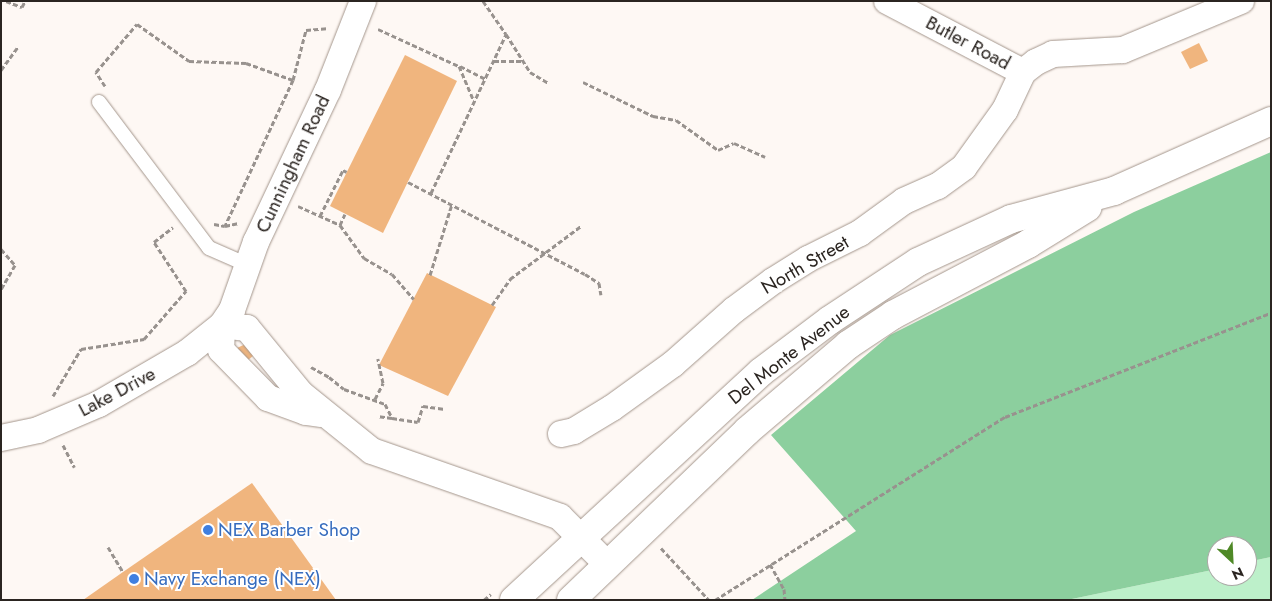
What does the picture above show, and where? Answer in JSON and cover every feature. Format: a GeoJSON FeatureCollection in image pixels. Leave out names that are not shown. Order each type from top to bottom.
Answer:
{"type":"FeatureCollection","features":[{"type":"Feature","properties":{"kind":"main road","name":"Del Monte Avenue"},"geometry":{"type":"LineString","coordinates":[[571,600],[747,431],[848,345],[937,289],[1028,244],[1114,191],[1271,121]]}},
{"type":"Feature","properties":{"kind":"main road","name":"Del Monte Avenue"},"geometry":{"type":"LineString","coordinates":[[514,600],[583,540],[761,372],[830,320],[894,278],[976,233],[1011,219],[1114,191]]}},
{"type":"Feature","properties":{"kind":"street","name":"Cunningham Road"},"geometry":{"type":"LineString","coordinates":[[363,1],[328,90],[248,265],[232,310],[222,325],[221,350],[268,398],[306,412],[325,414],[372,451],[560,517],[608,565]]}},
{"type":"Feature","properties":{"kind":"street","name":"Butler Road"},"geometry":{"type":"LineString","coordinates":[[887,1],[1023,72]]}},
{"type":"Feature","properties":{"kind":"street"},"geometry":{"type":"LineString","coordinates":[[1023,72],[1053,54],[1123,50],[1242,1]]}},
{"type":"Feature","properties":{"kind":"street","name":"North Street"},"geometry":{"type":"LineString","coordinates":[[561,434],[574,431],[620,403],[673,364],[734,310],[773,281],[808,259],[860,233],[904,202],[938,186],[964,167],[1005,110],[1023,72]]}},
{"type":"Feature","properties":{"kind":"street","name":"Lake Drive"},"geometry":{"type":"LineString","coordinates":[[1,438],[38,430],[100,404],[187,353],[222,325]]}},
{"type":"Feature","properties":{"kind":"lane"},"geometry":{"type":"LineString","coordinates":[[99,96],[209,248],[248,265]]}},
{"type":"Feature","properties":{"kind":"path"},"geometry":{"type":"LineString","coordinates":[[6,1],[22,7],[25,1]]}},
{"type":"Feature","properties":{"kind":"path"},"geometry":{"type":"LineString","coordinates":[[483,1],[506,34],[522,62],[530,72],[548,83]]}},
{"type":"Feature","properties":{"kind":"path"},"geometry":{"type":"LineString","coordinates":[[99,96],[105,87],[96,72],[137,24],[189,62],[246,63],[293,80]]}},
{"type":"Feature","properties":{"kind":"path"},"geometry":{"type":"LineString","coordinates":[[225,226],[293,80],[306,30],[335,25]]}},
{"type":"Feature","properties":{"kind":"path"},"geometry":{"type":"LineString","coordinates":[[372,26],[486,79]]}},
{"type":"Feature","properties":{"kind":"path"},"geometry":{"type":"LineString","coordinates":[[431,194],[506,34]]}},
{"type":"Feature","properties":{"kind":"path"},"geometry":{"type":"LineString","coordinates":[[1,70],[18,47]]}},
{"type":"Feature","properties":{"kind":"path"},"geometry":{"type":"LineString","coordinates":[[494,61],[522,62]]}},
{"type":"Feature","properties":{"kind":"path"},"geometry":{"type":"LineString","coordinates":[[459,66],[474,103]]}},
{"type":"Feature","properties":{"kind":"path"},"geometry":{"type":"LineString","coordinates":[[583,82],[652,116],[676,120],[718,150],[734,143],[765,157]]}},
{"type":"Feature","properties":{"kind":"path"},"geometry":{"type":"LineString","coordinates":[[320,216],[343,170],[347,172]]}},
{"type":"Feature","properties":{"kind":"path"},"geometry":{"type":"LineString","coordinates":[[408,182],[546,252],[599,283],[602,295]]}},
{"type":"Feature","properties":{"kind":"path"},"geometry":{"type":"LineString","coordinates":[[293,204],[340,225],[364,258],[392,274],[414,299]]}},
{"type":"Feature","properties":{"kind":"path"},"geometry":{"type":"LineString","coordinates":[[430,275],[452,204]]}},
{"type":"Feature","properties":{"kind":"path"},"geometry":{"type":"LineString","coordinates":[[340,225],[345,214]]}},
{"type":"Feature","properties":{"kind":"path"},"geometry":{"type":"LineString","coordinates":[[46,401],[55,394],[82,349],[144,339],[186,292],[154,242],[174,226]]}},
{"type":"Feature","properties":{"kind":"path"},"geometry":{"type":"LineString","coordinates":[[492,305],[505,284],[581,226]]}},
{"type":"Feature","properties":{"kind":"path"},"geometry":{"type":"LineString","coordinates":[[1,249],[16,265],[1,289]]}},
{"type":"Feature","properties":{"kind":"path"},"geometry":{"type":"LineString","coordinates":[[715,600],[1005,417],[1271,312]]}},
{"type":"Feature","properties":{"kind":"path"},"geometry":{"type":"LineString","coordinates":[[375,399],[383,383],[378,359]]}},
{"type":"Feature","properties":{"kind":"path"},"geometry":{"type":"LineString","coordinates":[[307,366],[329,376],[344,389],[375,399],[384,404],[392,418]]}},
{"type":"Feature","properties":{"kind":"path"},"geometry":{"type":"LineString","coordinates":[[377,416],[418,422],[422,406],[445,409]]}},
{"type":"Feature","properties":{"kind":"path"},"geometry":{"type":"LineString","coordinates":[[60,438],[74,467]]}},
{"type":"Feature","properties":{"kind":"path"},"geometry":{"type":"LineString","coordinates":[[656,542],[709,600]]}},
{"type":"Feature","properties":{"kind":"path"},"geometry":{"type":"LineString","coordinates":[[108,547],[123,572]]}},
{"type":"Feature","properties":{"kind":"path"},"geometry":{"type":"LineString","coordinates":[[770,564],[784,589],[785,600]]}},
{"type":"Feature","properties":{"kind":"green space"},"geometry":{"type":"Polygon","coordinates":[[[1271,152],[1271,557],[1257,560],[1257,536],[1207,536],[1207,571],[1067,600],[752,600],[856,531],[771,435],[890,335],[1134,212],[1271,152]]]}},
{"type":"Feature","properties":{"kind":"green space"},"geometry":{"type":"Polygon","coordinates":[[[1271,557],[1271,600],[1067,600],[1207,571],[1207,586],[1257,586],[1257,560],[1271,557]]]}},
{"type":"Feature","properties":{"kind":"building"},"geometry":{"type":"Polygon","coordinates":[[[1199,43],[1208,61],[1190,69],[1181,52],[1199,43]]]}},
{"type":"Feature","properties":{"kind":"building"},"geometry":{"type":"Polygon","coordinates":[[[405,55],[457,81],[383,233],[330,206],[405,55]]]}},
{"type":"Feature","properties":{"kind":"building"},"geometry":{"type":"Polygon","coordinates":[[[427,273],[496,307],[448,396],[379,365],[427,273]]]}},
{"type":"Feature","properties":{"kind":"building"},"geometry":{"type":"Polygon","coordinates":[[[250,342],[253,356],[248,360],[237,348],[250,342]]]}},
{"type":"Feature","properties":{"kind":"building"},"geometry":{"type":"Polygon","coordinates":[[[252,483],[336,600],[83,600],[123,572],[252,483]]]}},
{"type":"Feature","properties":{"kind":"place","name":"NEX Barber Shop"},"geometry":{"type":"Point","coordinates":[208,530]}},
{"type":"Feature","properties":{"kind":"place","name":"Navy Exchange (NEX)"},"geometry":{"type":"Point","coordinates":[134,579]}}]}
